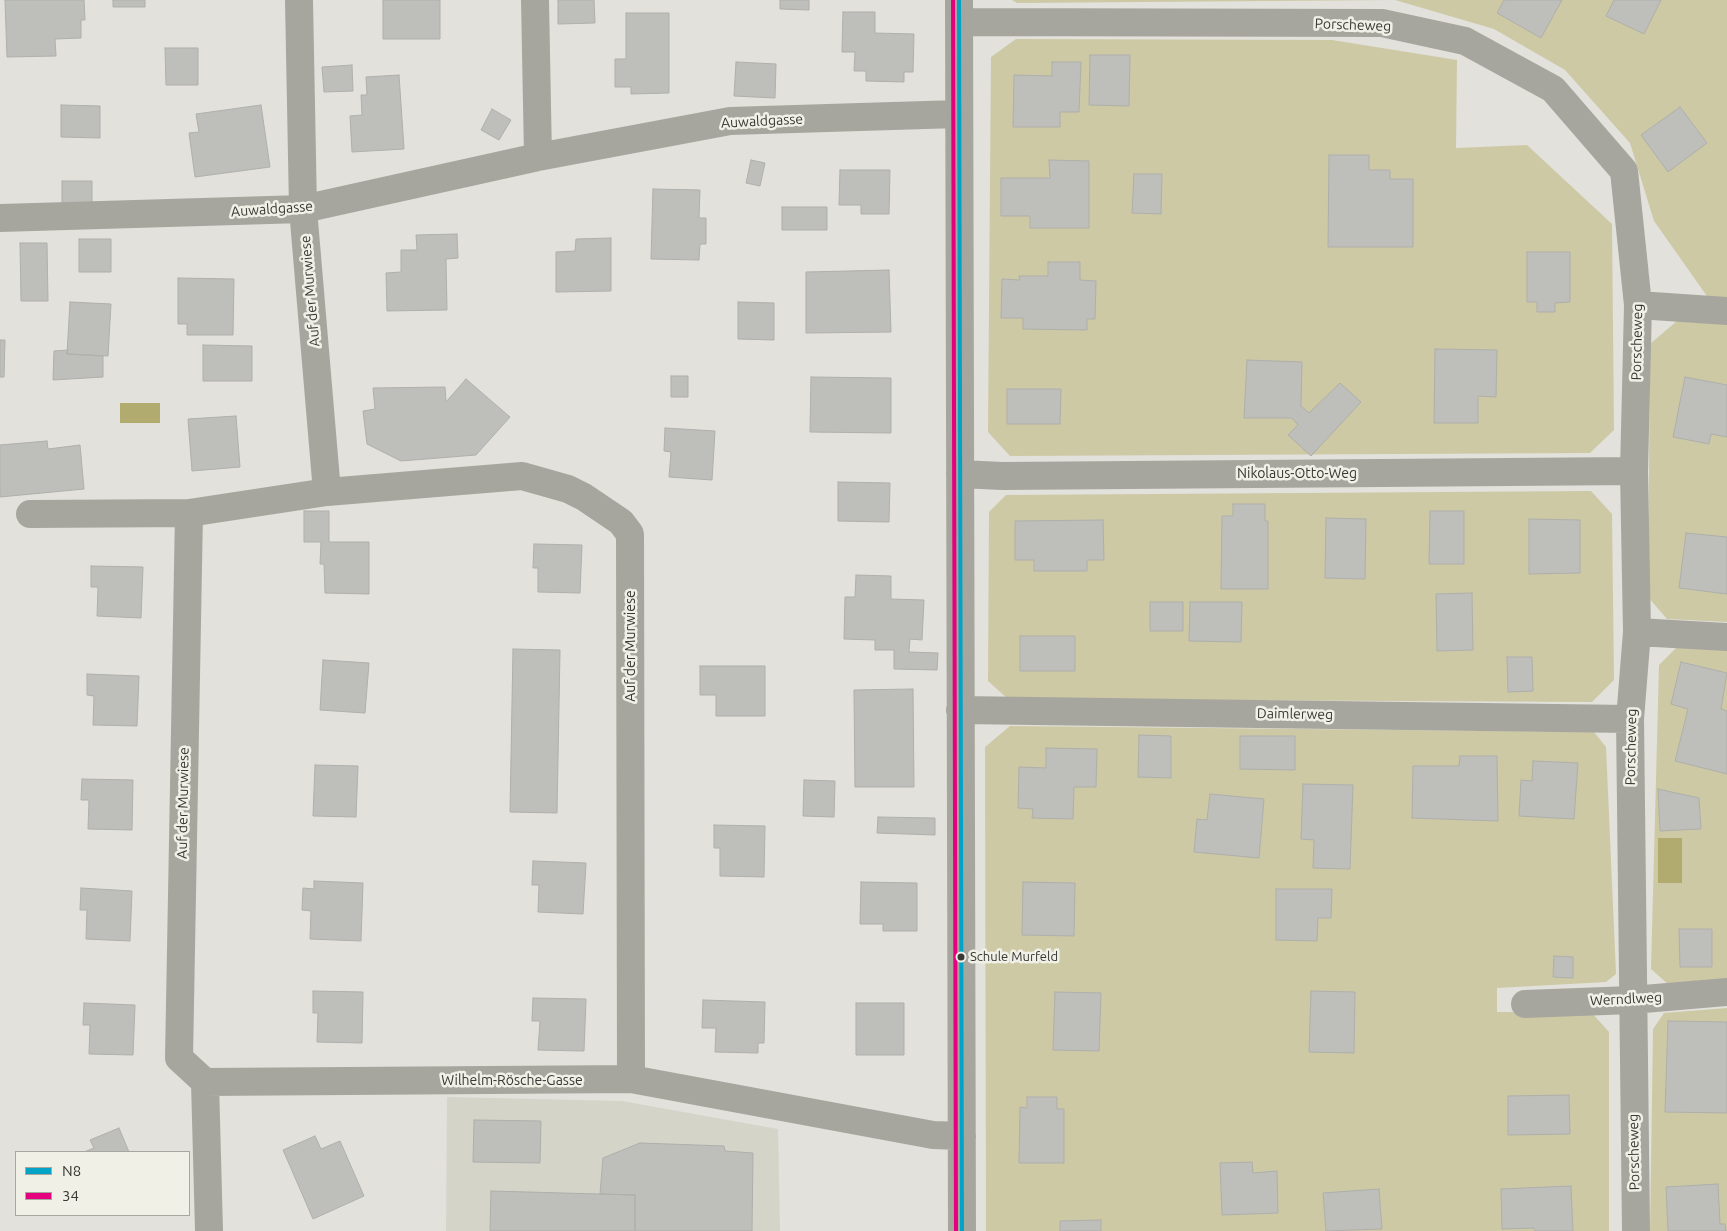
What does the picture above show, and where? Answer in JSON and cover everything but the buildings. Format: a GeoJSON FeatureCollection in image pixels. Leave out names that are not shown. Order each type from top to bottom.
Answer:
{"type":"FeatureCollection","features":[{"type":"Feature","properties":{"kind":"street","name":"Auf der Murwiese"},"geometry":{"type":"LineString","coordinates":[[299,0],[303,210],[326,492]]}},
{"type":"Feature","properties":{"kind":"street"},"geometry":{"type":"LineString","coordinates":[[535,0],[538,157]]}},
{"type":"Feature","properties":{"kind":"street"},"geometry":{"type":"LineString","coordinates":[[959,11],[962,1231]]}},
{"type":"Feature","properties":{"kind":"street","name":"Porscheweg"},"geometry":{"type":"LineString","coordinates":[[959,11],[1382,23],[1465,41],[1553,89],[1624,171],[1638,305],[1634,471],[1637,632],[1630,718],[1636,1231]]}},
{"type":"Feature","properties":{"kind":"street","name":"Auwaldgasse"},"geometry":{"type":"LineString","coordinates":[[0,218],[303,210],[538,157],[730,121],[958,114]]}},
{"type":"Feature","properties":{"kind":"street"},"geometry":{"type":"LineString","coordinates":[[1638,305],[1727,311]]}},
{"type":"Feature","properties":{"kind":"street","name":"Nikolaus-Otto-Weg"},"geometry":{"type":"LineString","coordinates":[[960,474],[1012,476],[1634,471]]}},
{"type":"Feature","properties":{"kind":"street","name":"Auf der Murwiese"},"geometry":{"type":"LineString","coordinates":[[30,514],[189,513],[326,492],[522,476],[568,489],[621,522],[630,534],[632,1079]]}},
{"type":"Feature","properties":{"kind":"street","name":"Auf der Murwiese"},"geometry":{"type":"LineString","coordinates":[[189,513],[179,1058],[205,1082]]}},
{"type":"Feature","properties":{"kind":"street"},"geometry":{"type":"LineString","coordinates":[[1637,632],[1727,637]]}},
{"type":"Feature","properties":{"kind":"street","name":"Daimlerweg"},"geometry":{"type":"LineString","coordinates":[[960,710],[1630,718]]}},
{"type":"Feature","properties":{"kind":"street","name":"Werndlweg"},"geometry":{"type":"LineString","coordinates":[[1525,1004],[1632,1000],[1727,992]]}},
{"type":"Feature","properties":{"kind":"street","name":"Wilhelm-Rösche-Gasse"},"geometry":{"type":"LineString","coordinates":[[205,1082],[632,1079],[933,1135],[962,1136]]}},
{"type":"Feature","properties":{"kind":"street"},"geometry":{"type":"LineString","coordinates":[[205,1082],[209,1231]]}},
{"type":"Feature","properties":{"kind":"shaded area"},"geometry":{"type":"Polygon","coordinates":[[[1012,0],[1395,0],[1017,3],[1012,0]]]}},
{"type":"Feature","properties":{"kind":"shaded area"},"geometry":{"type":"Polygon","coordinates":[[[1395,0],[1727,0],[1727,301],[1709,299],[1654,221],[1630,143],[1565,70],[1494,29],[1395,0]]]}},
{"type":"Feature","properties":{"kind":"shaded area"},"geometry":{"type":"Polygon","coordinates":[[[1016,39],[1332,40],[1457,60],[1456,148],[1527,145],[1612,224],[1614,430],[1590,453],[1010,456],[988,432],[991,57],[1016,39]]]}},
{"type":"Feature","properties":{"kind":"shaded area"},"geometry":{"type":"Polygon","coordinates":[[[1678,320],[1727,324],[1727,622],[1667,619],[1648,597],[1650,344],[1678,320]]]}},
{"type":"Feature","properties":{"kind":"shaded area"},"geometry":{"type":"Polygon","coordinates":[[[120,403],[160,403],[160,423],[120,423],[120,403]]]}},
{"type":"Feature","properties":{"kind":"shaded area"},"geometry":{"type":"Polygon","coordinates":[[[1591,491],[1612,514],[1614,680],[1592,702],[1008,699],[988,681],[989,512],[1006,495],[1591,491]]]}},
{"type":"Feature","properties":{"kind":"shaded area"},"geometry":{"type":"Polygon","coordinates":[[[1680,644],[1727,646],[1727,979],[1669,985],[1651,969],[1659,665],[1680,644]]]}},
{"type":"Feature","properties":{"kind":"shaded area"},"geometry":{"type":"Polygon","coordinates":[[[1010,726],[1594,732],[1606,747],[1616,974],[1606,982],[1497,988],[1497,1012],[1591,1012],[1609,1032],[1609,1231],[986,1231],[985,747],[1010,726]]]}},
{"type":"Feature","properties":{"kind":"shaded area"},"geometry":{"type":"Polygon","coordinates":[[[1658,838],[1682,838],[1682,883],[1658,883],[1658,838]]]}},
{"type":"Feature","properties":{"kind":"shaded area"},"geometry":{"type":"Polygon","coordinates":[[[1727,1008],[1727,1231],[1650,1231],[1653,1029],[1664,1013],[1727,1008]]]}},
{"type":"Feature","properties":{"kind":"shaded area"},"geometry":{"type":"Polygon","coordinates":[[[447,1097],[622,1101],[778,1129],[780,1231],[446,1231],[447,1097]]]}},
{"type":"Feature","properties":{"kind":"transit line","name":"34"},"geometry":{"type":"LineString","coordinates":[[953,0],[956,1231]]}},
{"type":"Feature","properties":{"kind":"transit line","name":"N8"},"geometry":{"type":"LineString","coordinates":[[959,0],[962,1231]]}},
{"type":"Feature","properties":{"kind":"place","name":"Schule Murfeld"},"geometry":{"type":"Point","coordinates":[961,957]}}]}
